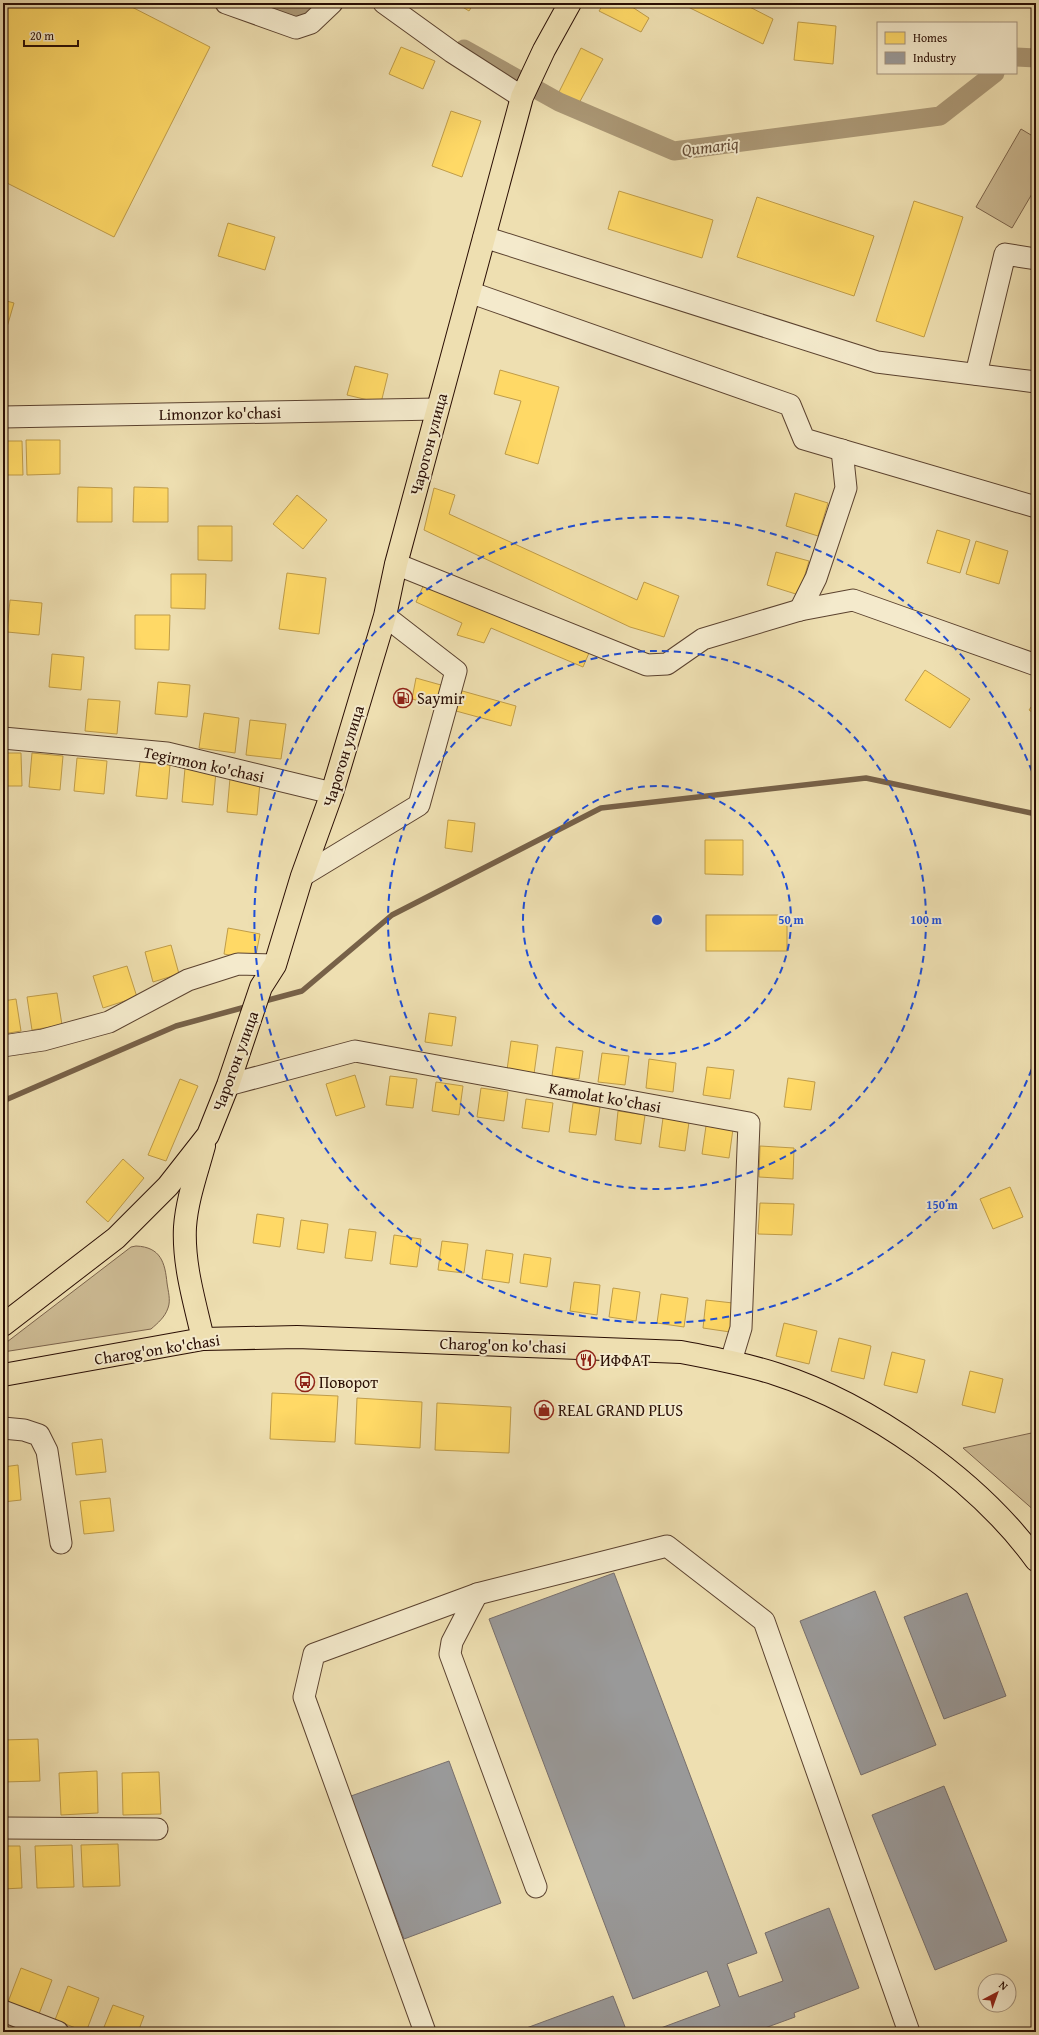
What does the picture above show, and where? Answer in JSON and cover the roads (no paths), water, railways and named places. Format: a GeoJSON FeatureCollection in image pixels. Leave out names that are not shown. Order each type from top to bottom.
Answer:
{"type":"FeatureCollection","features":[{"type":"Feature","properties":{"kind":"main road","name":"Чарогон улица"},"geometry":{"type":"LineString","coordinates":[[3,1325],[116,1238],[168,1186],[208,1135],[228,1085],[261,987],[274,965],[302,876],[332,793],[385,616],[396,564],[437,408],[522,97],[544,50],[570,3]]}},
{"type":"Feature","properties":{"kind":"main road"},"geometry":{"type":"LineString","coordinates":[[203,1339],[186,1258],[185,1227],[189,1198],[208,1135]]}},
{"type":"Feature","properties":{"kind":"main road","name":"Charog'on ko'chasi"},"geometry":{"type":"LineString","coordinates":[[3,1375],[203,1339],[297,1338],[681,1352],[731,1360],[777,1374],[820,1391],[901,1436],[980,1496],[1013,1531],[1036,1560]]}},
{"type":"Feature","properties":{"kind":"street"},"geometry":{"type":"LineString","coordinates":[[226,3],[296,28],[311,22],[332,3]]}},
{"type":"Feature","properties":{"kind":"street"},"geometry":{"type":"LineString","coordinates":[[384,3],[452,52],[522,97]]}},
{"type":"Feature","properties":{"kind":"street"},"geometry":{"type":"LineString","coordinates":[[484,236],[877,362],[1036,382]]}},
{"type":"Feature","properties":{"kind":"street"},"geometry":{"type":"LineString","coordinates":[[976,374],[1005,254],[1036,259]]}},
{"type":"Feature","properties":{"kind":"street"},"geometry":{"type":"LineString","coordinates":[[469,292],[790,405],[804,439],[1036,507]]}},
{"type":"Feature","properties":{"kind":"street","name":"Limonzor ko'chasi"},"geometry":{"type":"LineString","coordinates":[[3,417],[437,408]]}},
{"type":"Feature","properties":{"kind":"street"},"geometry":{"type":"LineString","coordinates":[[800,610],[816,578],[846,488],[842,450]]}},
{"type":"Feature","properties":{"kind":"street"},"geometry":{"type":"LineString","coordinates":[[396,564],[647,665],[667,664],[703,640],[800,610],[853,600],[1036,665]]}},
{"type":"Feature","properties":{"kind":"street"},"geometry":{"type":"LineString","coordinates":[[302,876],[419,805],[456,671],[385,616]]}},
{"type":"Feature","properties":{"kind":"street","name":"Tegirmon ko'chasi"},"geometry":{"type":"LineString","coordinates":[[3,738],[166,753],[332,793]]}},
{"type":"Feature","properties":{"kind":"street"},"geometry":{"type":"LineString","coordinates":[[3,1046],[43,1040],[109,1022],[188,980],[238,964],[274,965]]}},
{"type":"Feature","properties":{"kind":"street","name":"Kamolat ko'chasi"},"geometry":{"type":"LineString","coordinates":[[228,1085],[355,1051],[749,1123],[741,1328],[731,1360]]}},
{"type":"Feature","properties":{"kind":"street"},"geometry":{"type":"LineString","coordinates":[[3,1428],[24,1430],[39,1435],[47,1451],[61,1543]]}},
{"type":"Feature","properties":{"kind":"street"},"geometry":{"type":"LineString","coordinates":[[425,2032],[304,1697],[314,1654],[477,1594],[666,1546],[764,1621],[909,2032]]}},
{"type":"Feature","properties":{"kind":"street"},"geometry":{"type":"LineString","coordinates":[[477,1594],[452,1642],[450,1654],[536,1887]]}},
{"type":"Feature","properties":{"kind":"street"},"geometry":{"type":"LineString","coordinates":[[3,1828],[157,1829]]}},
{"type":"Feature","properties":{"kind":"street"},"geometry":{"type":"LineString","coordinates":[[3,2011],[58,2032]]}},
{"type":"Feature","properties":{"kind":"waterway","name":"Qumariq"},"geometry":{"type":"LineString","coordinates":[[275,10],[296,18],[312,3]]}},
{"type":"Feature","properties":{"kind":"waterway","name":"Qumariq"},"geometry":{"type":"LineString","coordinates":[[464,49],[559,102],[674,151],[940,116],[994,74]]}},
{"type":"Feature","properties":{"kind":"waterway","name":"Qumariq"},"geometry":{"type":"LineString","coordinates":[[1017,57],[1036,58]]}},
{"type":"Feature","properties":{"kind":"waterway"},"geometry":{"type":"LineString","coordinates":[[261,1002],[302,991],[392,915],[601,808],[866,778],[1036,814]]}},
{"type":"Feature","properties":{"kind":"waterway"},"geometry":{"type":"LineString","coordinates":[[3,1101],[176,1026],[249,1006]]}},
{"type":"Feature","properties":{"kind":"place","name":"Saymir"},"geometry":{"type":"Point","coordinates":[403,698]}},
{"type":"Feature","properties":{"kind":"place","name":"ИФФАТ"},"geometry":{"type":"Point","coordinates":[586,1360]}},
{"type":"Feature","properties":{"kind":"place","name":"Поворот"},"geometry":{"type":"Point","coordinates":[305,1382]}},
{"type":"Feature","properties":{"kind":"place","name":"REAL GRAND PLUS"},"geometry":{"type":"Point","coordinates":[544,1410]}}]}
